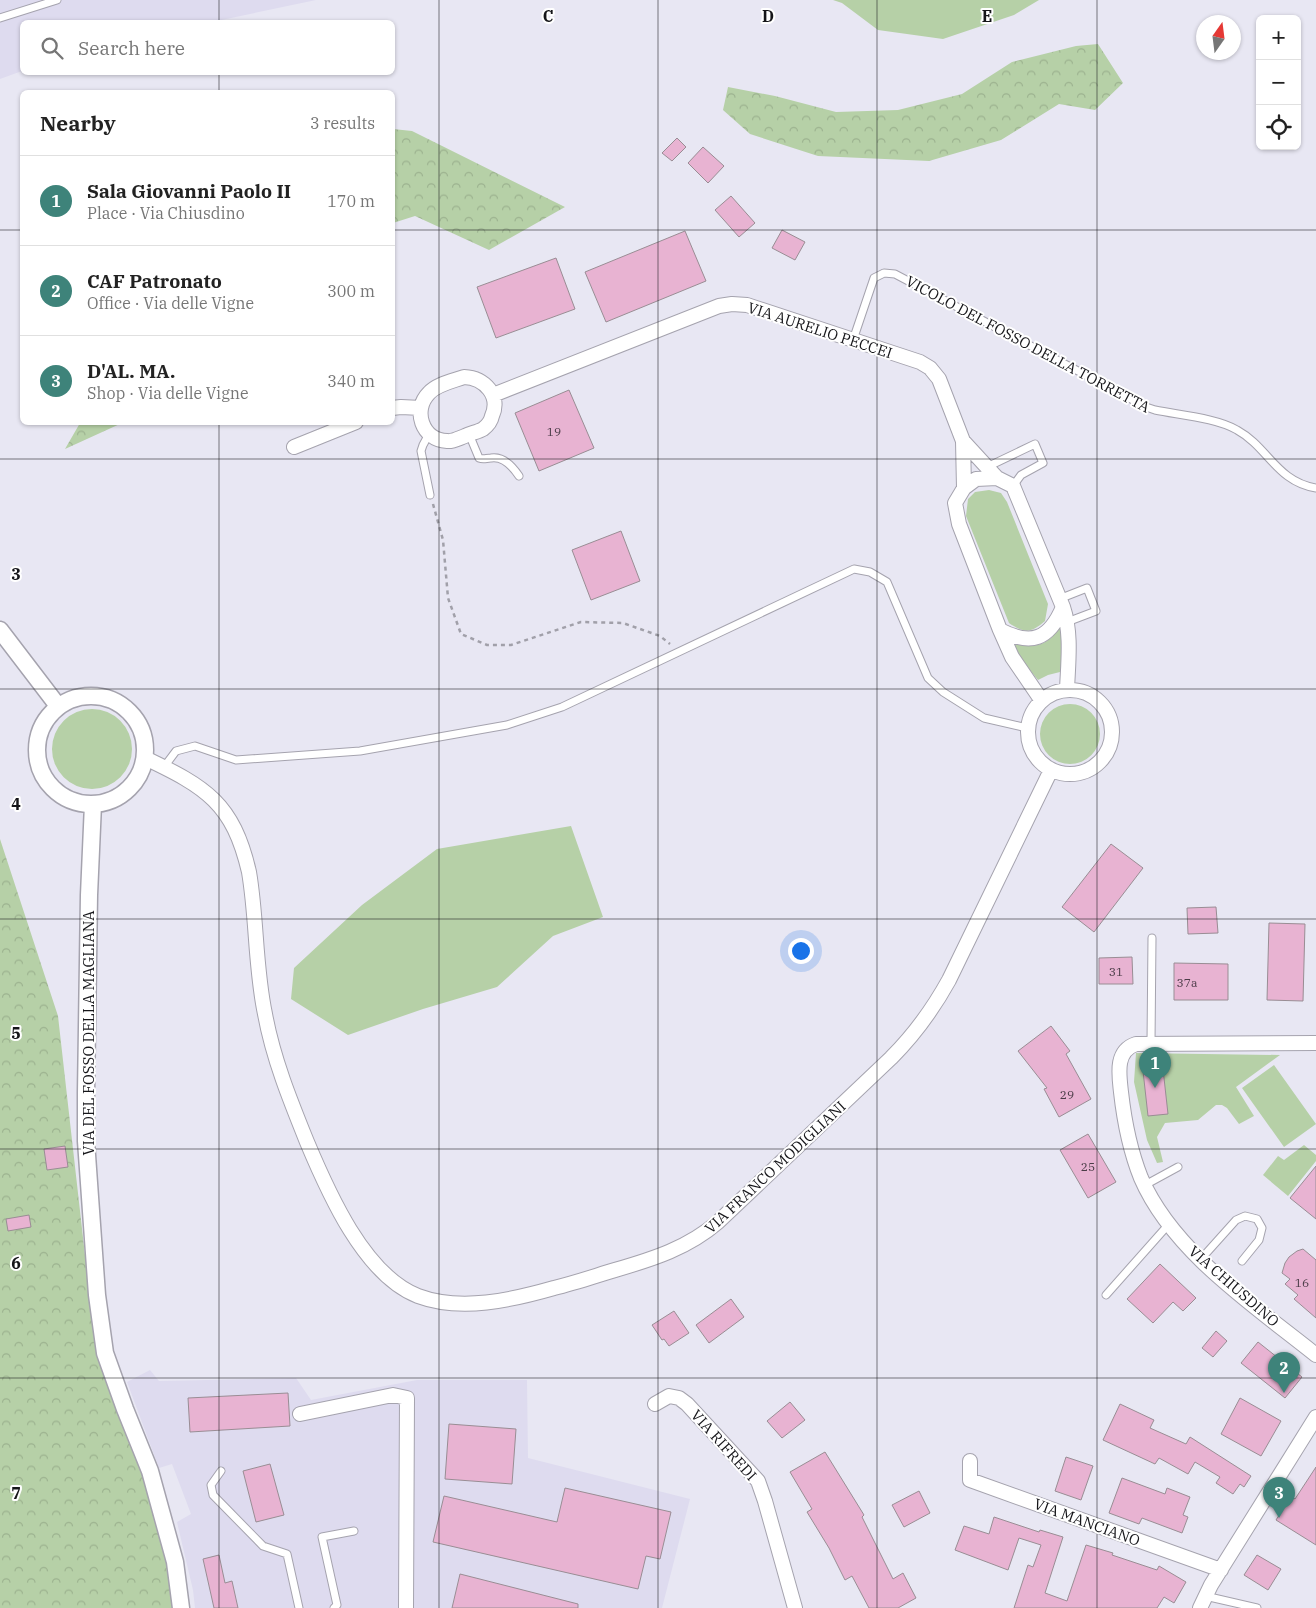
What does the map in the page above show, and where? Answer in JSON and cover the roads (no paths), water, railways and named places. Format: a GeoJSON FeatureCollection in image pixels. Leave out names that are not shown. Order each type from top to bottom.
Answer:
{"type":"FeatureCollection","features":[{"type":"Feature","properties":{"kind":"street","name":"VIA AURELIO PECCEI"},"geometry":{"type":"LineString","coordinates":[[493,395],[719,306],[732,304],[747,305],[920,362],[930,368],[939,379],[963,441],[964,488],[956,503],[958,524],[1012,656],[1042,701]]}},
{"type":"Feature","properties":{"kind":"street"},"geometry":{"type":"LineString","coordinates":[[464,377],[480,381],[488,387],[495,403],[495,411],[491,421],[484,428],[453,441],[438,439],[429,434],[421,422],[421,408],[429,393],[435,388],[464,377]]}},
{"type":"Feature","properties":{"kind":"street"},"geometry":{"type":"LineString","coordinates":[[395,407],[421,408]]}},
{"type":"Feature","properties":{"kind":"street"},"geometry":{"type":"LineString","coordinates":[[294,447],[349,425]]}},
{"type":"Feature","properties":{"kind":"street","name":"VIA AURELIO PECCEI"},"geometry":{"type":"LineString","coordinates":[[963,441],[997,478]]}},
{"type":"Feature","properties":{"kind":"street"},"geometry":{"type":"LineString","coordinates":[[964,488],[976,479],[997,478],[1013,486],[1067,622],[1067,690]]}},
{"type":"Feature","properties":{"kind":"street"},"geometry":{"type":"LineString","coordinates":[[1000,630],[1018,638],[1038,637],[1050,630],[1055,623],[1061,603]]}},
{"type":"Feature","properties":{"kind":"street"},"geometry":{"type":"LineString","coordinates":[[0,630],[58,706]]}},
{"type":"Feature","properties":{"kind":"street"},"geometry":{"type":"LineString","coordinates":[[1067,690],[1081,692],[1094,698],[1104,708],[1110,720],[1112,734],[1109,748],[1102,760],[1092,769],[1078,774],[1064,774],[1051,770],[1040,762],[1032,751],[1027,728],[1033,711],[1042,701],[1054,694],[1067,690]]}},
{"type":"Feature","properties":{"kind":"street"},"geometry":{"type":"LineString","coordinates":[[95,695],[113,700],[128,708],[139,724],[144,741],[145,758],[139,776],[129,790],[108,802],[93,804],[73,802],[60,795],[49,784],[40,768],[37,755],[38,736],[44,721],[58,706],[76,697],[95,695]]}},
{"type":"Feature","properties":{"kind":"street","name":"VIA FRANCO MODIGLIANI"},"geometry":{"type":"LineString","coordinates":[[145,758],[190,780],[215,799],[226,814],[242,845],[251,881],[261,991],[269,1032],[296,1114],[335,1204],[371,1258],[398,1284],[411,1293],[429,1299],[466,1304],[506,1300],[541,1292],[648,1260],[689,1243],[718,1222],[892,1058],[923,1023],[949,980],[1051,770]]}},
{"type":"Feature","properties":{"kind":"street","name":"VIA DEL FOSSO DELLA MAGLIANA"},"geometry":{"type":"LineString","coordinates":[[93,804],[89,895],[86,1141],[104,1353],[150,1471],[175,1562],[180,1608]]}},
{"type":"Feature","properties":{"kind":"street","name":"VIA CHIUSDINO"},"geometry":{"type":"LineString","coordinates":[[1316,1043],[1136,1044],[1130,1046],[1122,1054],[1120,1065],[1121,1091],[1136,1164],[1145,1185],[1169,1224],[1200,1260],[1316,1355]]}},
{"type":"Feature","properties":{"kind":"street"},"geometry":{"type":"LineString","coordinates":[[300,1414],[393,1395],[407,1398],[406,1608]]}},
{"type":"Feature","properties":{"kind":"street","name":"VIA RIFREDI"},"geometry":{"type":"LineString","coordinates":[[655,1404],[669,1396],[679,1398],[687,1404],[758,1482],[795,1608]]}},
{"type":"Feature","properties":{"kind":"street"},"geometry":{"type":"LineString","coordinates":[[1203,1602],[1316,1417]]}},
{"type":"Feature","properties":{"kind":"street","name":"VIA MANCIANO"},"geometry":{"type":"LineString","coordinates":[[970,1462],[970,1480],[1221,1570]]}},
{"type":"Feature","properties":{"kind":"lane"},"geometry":{"type":"LineString","coordinates":[[0,18],[57,0]]}},
{"type":"Feature","properties":{"kind":"lane","name":"VICOLO DEL FOSSO DELLA TORRETTA"},"geometry":{"type":"LineString","coordinates":[[853,340],[874,278],[884,273],[895,274],[1146,407],[1220,423],[1234,428],[1252,440],[1286,476],[1297,483],[1316,488]]}},
{"type":"Feature","properties":{"kind":"lane"},"geometry":{"type":"LineString","coordinates":[[429,434],[421,451],[430,495]]}},
{"type":"Feature","properties":{"kind":"lane"},"geometry":{"type":"LineString","coordinates":[[469,434],[479,458],[482,460],[497,457],[502,459],[519,476]]}},
{"type":"Feature","properties":{"kind":"lane"},"geometry":{"type":"LineString","coordinates":[[987,467],[1035,444],[1044,463],[1021,475],[1013,486]]}},
{"type":"Feature","properties":{"kind":"lane"},"geometry":{"type":"LineString","coordinates":[[164,767],[176,751],[195,746],[236,760],[246,760],[360,751],[507,725],[562,707],[854,569],[870,572],[887,582],[928,678],[943,692],[984,718],[1027,728]]}},
{"type":"Feature","properties":{"kind":"lane"},"geometry":{"type":"LineString","coordinates":[[1061,603],[1086,588],[1096,611],[1067,622]]}},
{"type":"Feature","properties":{"kind":"lane"},"geometry":{"type":"LineString","coordinates":[[1151,1043],[1152,938]]}},
{"type":"Feature","properties":{"kind":"lane"},"geometry":{"type":"LineString","coordinates":[[1145,1185],[1178,1167]]}},
{"type":"Feature","properties":{"kind":"lane"},"geometry":{"type":"LineString","coordinates":[[1200,1260],[1236,1220],[1245,1216],[1256,1220],[1262,1228],[1259,1240],[1242,1260]]}},
{"type":"Feature","properties":{"kind":"lane"},"geometry":{"type":"LineString","coordinates":[[1106,1295],[1169,1224]]}},
{"type":"Feature","properties":{"kind":"lane"},"geometry":{"type":"LineString","coordinates":[[221,1471],[211,1485],[213,1496],[263,1546],[287,1554],[299,1608]]}},
{"type":"Feature","properties":{"kind":"lane"},"geometry":{"type":"LineString","coordinates":[[334,1608],[337,1605],[322,1536],[354,1531]]}},
{"type":"Feature","properties":{"kind":"lane"},"geometry":{"type":"LineString","coordinates":[[1203,1602],[1255,1608]]}},
{"type":"Feature","properties":{"kind":"place","name":"Sala Giovanni Paolo II"},"geometry":{"type":"Point","coordinates":[1155,1088]}},
{"type":"Feature","properties":{"kind":"place","name":"CAF Patronato"},"geometry":{"type":"Point","coordinates":[1284,1393]}},
{"type":"Feature","properties":{"kind":"place","name":"D'AL. MA."},"geometry":{"type":"Point","coordinates":[1279,1518]}}]}
